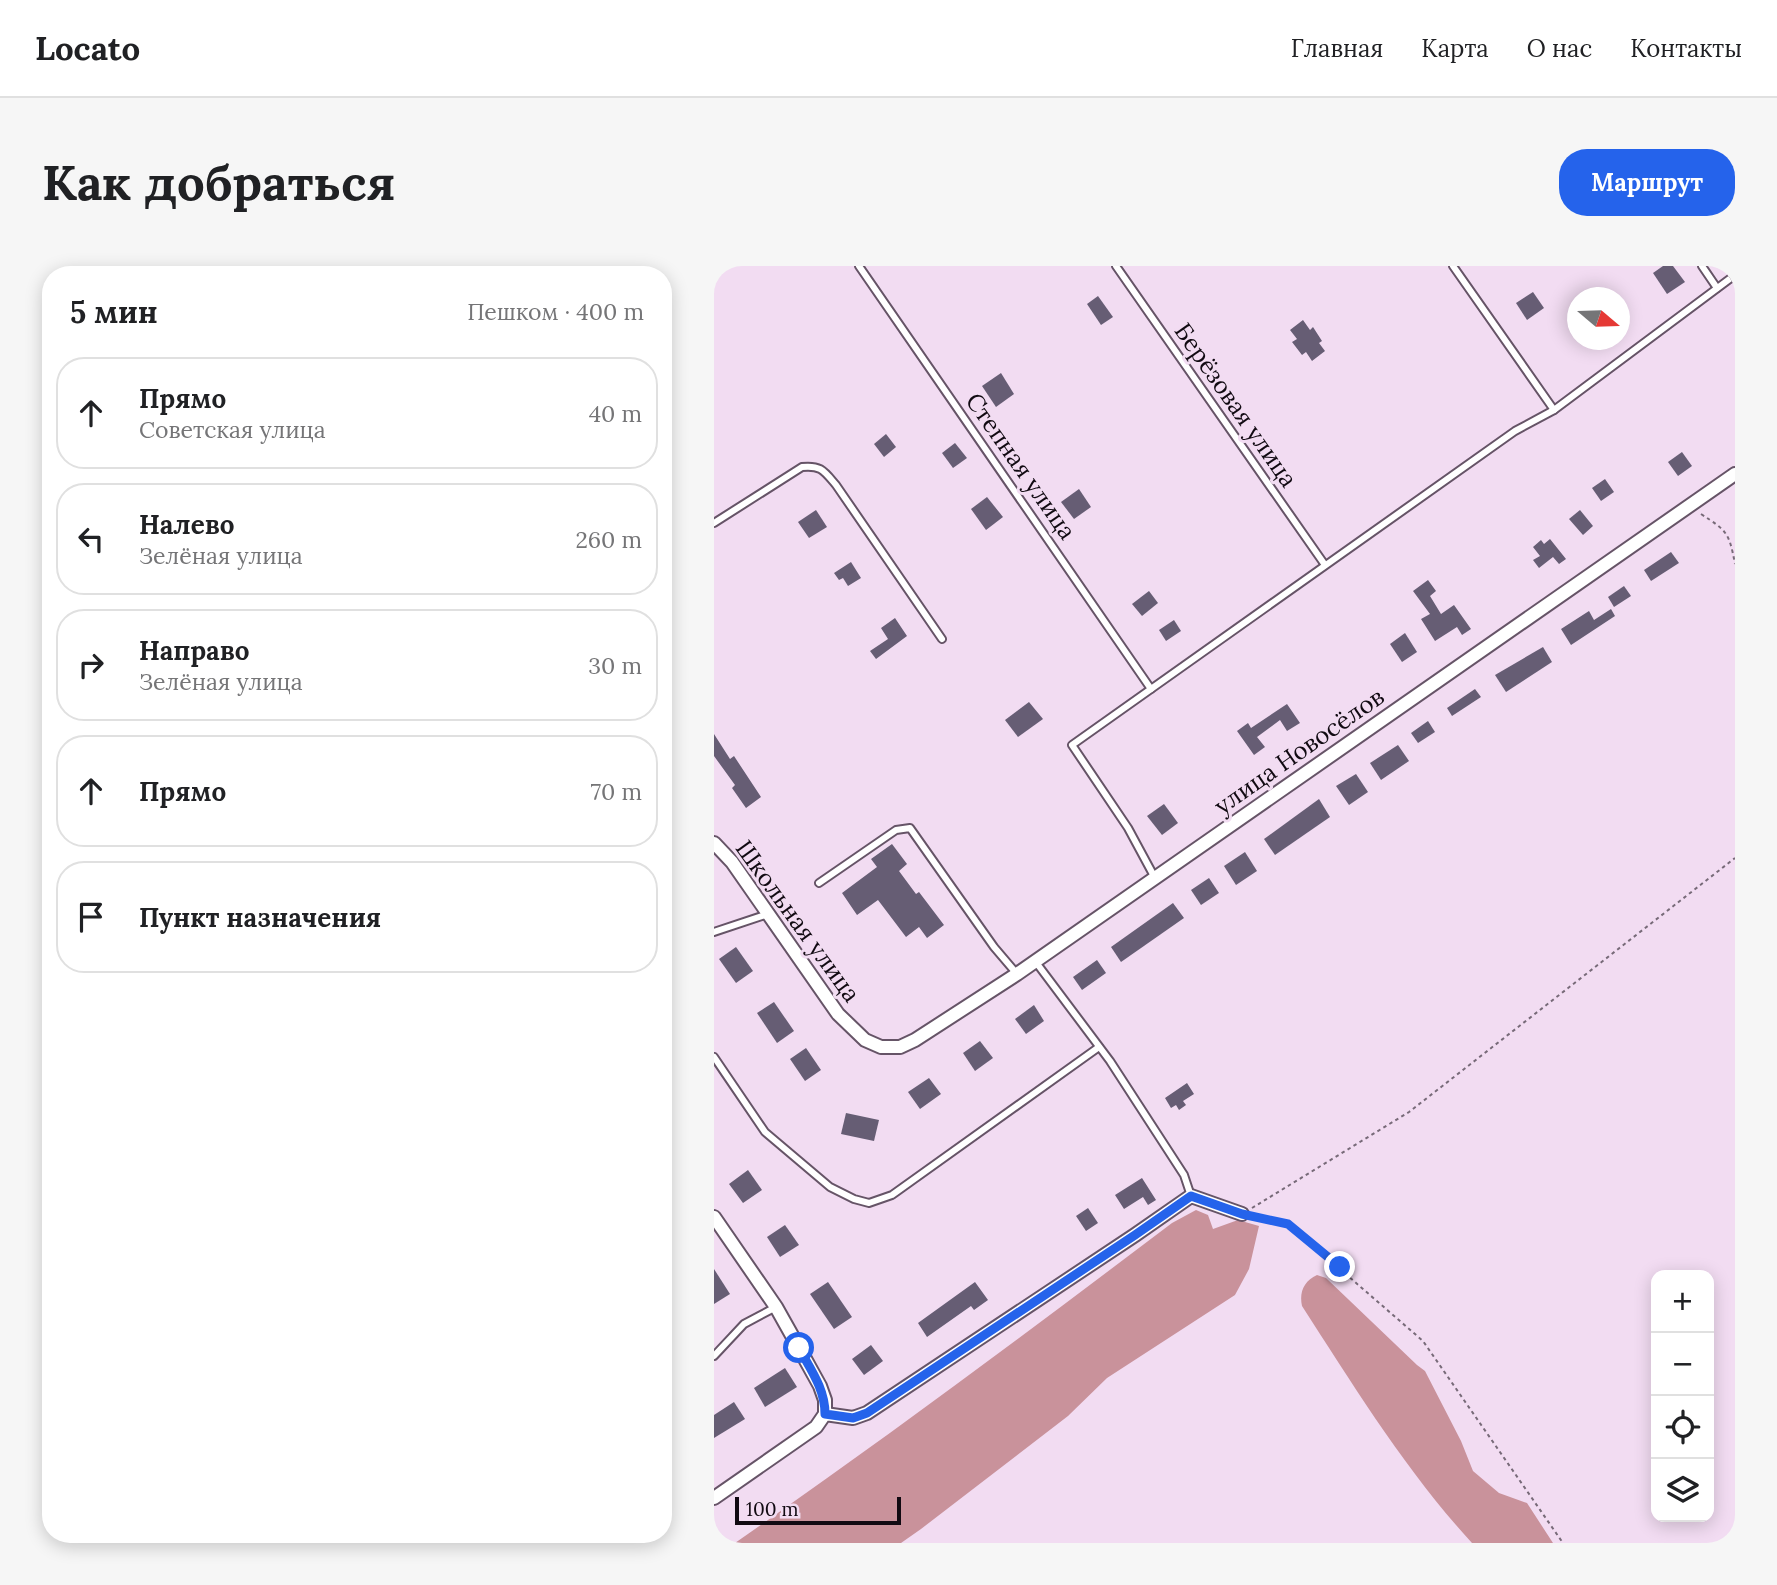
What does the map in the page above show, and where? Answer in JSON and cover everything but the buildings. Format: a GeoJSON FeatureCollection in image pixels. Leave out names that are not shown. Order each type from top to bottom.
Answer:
{"type":"FeatureCollection","features":[{"type":"Feature","properties":{"kind":"street","name":"улица Новосёлов"},"geometry":{"type":"LineString","coordinates":[[881,1047],[900,1047],[915,1040],[1017,974],[1735,474]]}},
{"type":"Feature","properties":{"kind":"street","name":"Школьная улица"},"geometry":{"type":"LineString","coordinates":[[714,843],[732,862],[838,1014],[865,1040],[881,1047]]}},
{"type":"Feature","properties":{"kind":"street"},"geometry":{"type":"LineString","coordinates":[[825,1414],[853,1418],[867,1413],[1191,1196],[1242,1214]]}},
{"type":"Feature","properties":{"kind":"street"},"geometry":{"type":"LineString","coordinates":[[714,1498],[817,1427],[825,1414],[825,1400],[820,1386],[776,1307],[716,1222]]}},
{"type":"Feature","properties":{"kind":"lane","name":"Степная улица"},"geometry":{"type":"LineString","coordinates":[[859,266],[1151,689]]}},
{"type":"Feature","properties":{"kind":"lane","name":"Берёзовая улица"},"geometry":{"type":"LineString","coordinates":[[1116,266],[1325,565]]}},
{"type":"Feature","properties":{"kind":"lane"},"geometry":{"type":"LineString","coordinates":[[1453,266],[1554,410]]}},
{"type":"Feature","properties":{"kind":"lane"},"geometry":{"type":"LineString","coordinates":[[1702,266],[1717,288]]}},
{"type":"Feature","properties":{"kind":"lane"},"geometry":{"type":"LineString","coordinates":[[1155,878],[1128,828],[1072,745],[1515,431],[1554,410],[1735,275]]}},
{"type":"Feature","properties":{"kind":"lane"},"geometry":{"type":"LineString","coordinates":[[714,523],[802,467],[814,465],[823,470],[836,485],[943,639]]}},
{"type":"Feature","properties":{"kind":"lane"},"geometry":{"type":"LineString","coordinates":[[819,883],[897,830],[910,828],[994,947],[1017,974]]}},
{"type":"Feature","properties":{"kind":"lane"},"geometry":{"type":"LineString","coordinates":[[714,932],[768,914]]}},
{"type":"Feature","properties":{"kind":"lane"},"geometry":{"type":"LineString","coordinates":[[1035,961],[1099,1046],[1184,1175],[1191,1196]]}},
{"type":"Feature","properties":{"kind":"lane"},"geometry":{"type":"LineString","coordinates":[[714,1057],[765,1132],[830,1187],[869,1203],[892,1195],[1099,1046]]}},
{"type":"Feature","properties":{"kind":"lane"},"geometry":{"type":"LineString","coordinates":[[714,1356],[744,1324],[776,1307]]}},
{"type":"Feature","properties":{"kind":"path"},"geometry":{"type":"LineString","coordinates":[[1688,506],[1725,530],[1735,564]]}},
{"type":"Feature","properties":{"kind":"path"},"geometry":{"type":"LineString","coordinates":[[1242,1214],[1409,1112],[1735,858]]}},
{"type":"Feature","properties":{"kind":"path"},"geometry":{"type":"LineString","coordinates":[[1242,1214],[1288,1224],[1423,1341],[1563,1543]]}},
{"type":"Feature","properties":{"kind":"shaded area"},"geometry":{"type":"Polygon","coordinates":[[[1196,1210],[1208,1215],[1213,1229],[1238,1220],[1259,1226],[1249,1269],[1235,1295],[1107,1378],[1068,1416],[921,1529],[901,1543],[735,1543],[955,1385],[1172,1223],[1196,1210]]]}},
{"type":"Feature","properties":{"kind":"shaded area"},"geometry":{"type":"Polygon","coordinates":[[[1317,1275],[1326,1278],[1425,1371],[1461,1441],[1473,1471],[1499,1493],[1527,1503],[1553,1543],[1472,1543],[1448,1516],[1403,1458],[1302,1306],[1304,1288],[1309,1280],[1317,1275]]]}},
{"type":"Feature","properties":{"kind":"route"},"geometry":{"type":"LineString","coordinates":[[799,1348],[820,1386],[825,1400],[825,1414],[853,1418],[867,1413],[1191,1196],[1242,1214],[1288,1224],[1340,1267]]}}]}
